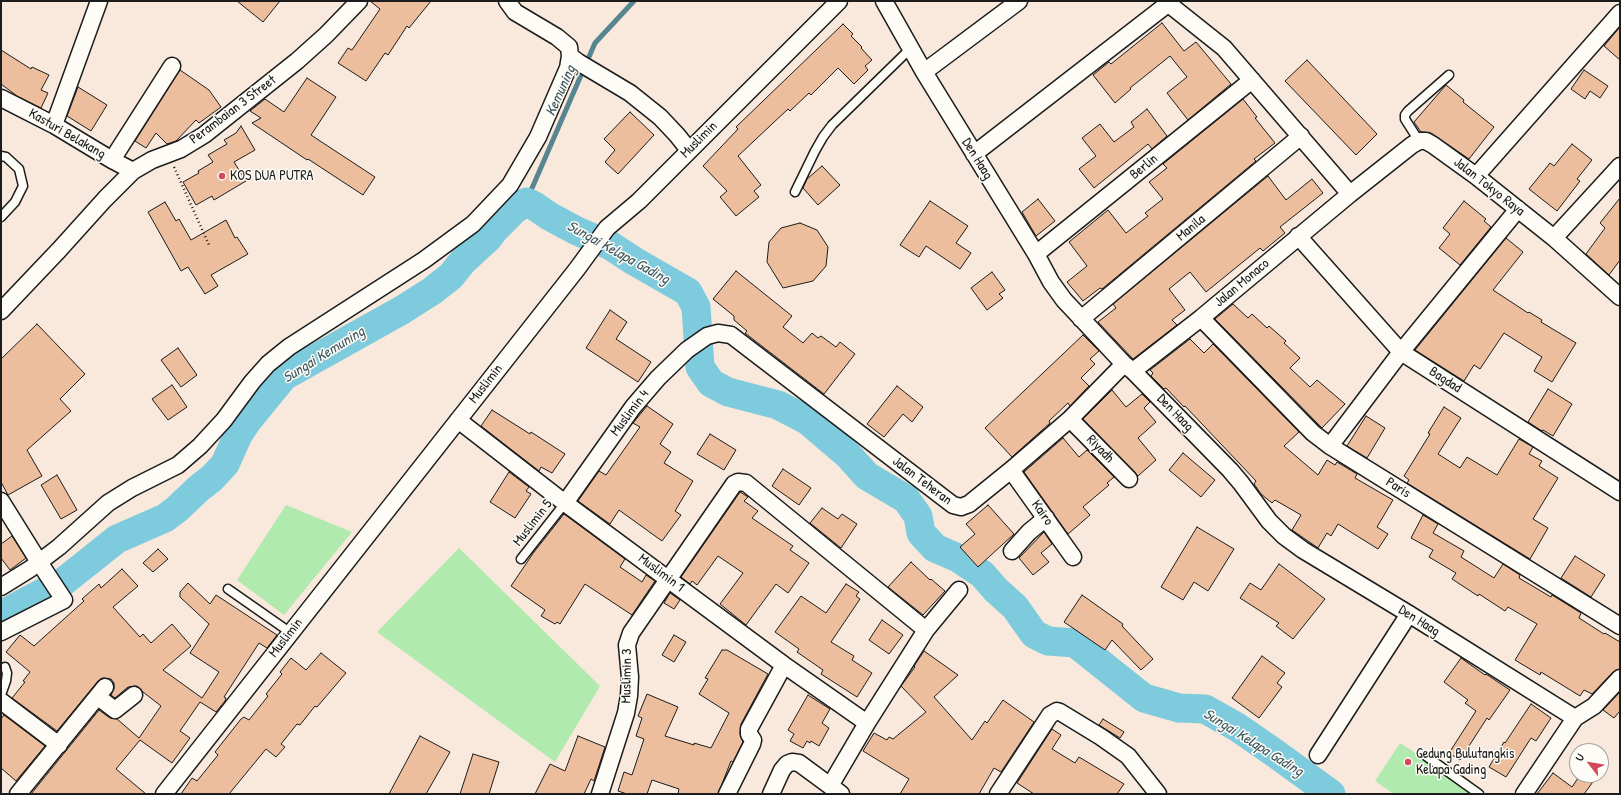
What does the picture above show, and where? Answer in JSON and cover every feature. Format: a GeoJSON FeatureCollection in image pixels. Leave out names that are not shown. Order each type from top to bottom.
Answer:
{"type":"FeatureCollection","features":[{"type":"Feature","properties":{"kind":"street"},"geometry":{"type":"LineString","coordinates":[[54,125],[99,1]]}},
{"type":"Feature","properties":{"kind":"street","name":"Perambaian 3 Street"},"geometry":{"type":"LineString","coordinates":[[1,311],[105,199],[134,171],[152,160],[181,149],[204,135],[326,36],[359,1]]}},
{"type":"Feature","properties":{"kind":"street"},"geometry":{"type":"LineString","coordinates":[[507,1],[515,12],[557,37],[569,47],[574,59],[630,93],[660,117],[689,150]]}},
{"type":"Feature","properties":{"kind":"street","name":"Muslimin"},"geometry":{"type":"LineString","coordinates":[[164,794],[607,228],[639,201],[839,1]]}},
{"type":"Feature","properties":{"kind":"street","name":"Den Haag"},"geometry":{"type":"LineString","coordinates":[[884,1],[924,72],[1036,254],[1051,282],[1064,300],[1230,470],[1269,521],[1284,536],[1303,550],[1409,614],[1575,718]]}},
{"type":"Feature","properties":{"kind":"street"},"geometry":{"type":"LineString","coordinates":[[924,72],[1019,1]]}},
{"type":"Feature","properties":{"kind":"street"},"geometry":{"type":"LineString","coordinates":[[974,154],[1167,2],[1224,48],[1350,194],[1419,141]]}},
{"type":"Feature","properties":{"kind":"street"},"geometry":{"type":"LineString","coordinates":[[1476,176],[1620,13]]}},
{"type":"Feature","properties":{"kind":"street"},"geometry":{"type":"LineString","coordinates":[[1,587],[42,567],[59,547],[108,504],[132,488],[178,465],[200,446],[224,420],[252,382],[268,364],[289,347],[424,260],[473,224],[514,178],[538,137],[568,68],[574,59]]}},
{"type":"Feature","properties":{"kind":"street"},"geometry":{"type":"LineString","coordinates":[[112,160],[172,66]]}},
{"type":"Feature","properties":{"kind":"street","name":"Berlin"},"geometry":{"type":"LineString","coordinates":[[1036,254],[1252,80]]}},
{"type":"Feature","properties":{"kind":"street","name":"Kasturi Belakang"},"geometry":{"type":"LineString","coordinates":[[1,98],[54,125],[112,160],[134,171]]}},
{"type":"Feature","properties":{"kind":"street","name":"Manila"},"geometry":{"type":"LineString","coordinates":[[1081,319],[1301,136]]}},
{"type":"Feature","properties":{"kind":"street","name":"Jalan Tokyo Raya"},"geometry":{"type":"LineString","coordinates":[[1419,141],[1426,141],[1433,145],[1476,176],[1554,238],[1620,297]]}},
{"type":"Feature","properties":{"kind":"street"},"geometry":{"type":"LineString","coordinates":[[1554,238],[1620,166]]}},
{"type":"Feature","properties":{"kind":"street","name":"Jalan Monaco"},"geometry":{"type":"LineString","coordinates":[[1129,368],[1201,318],[1350,194]]}},
{"type":"Feature","properties":{"kind":"street"},"geometry":{"type":"LineString","coordinates":[[1330,446],[1401,352],[1518,209]]}},
{"type":"Feature","properties":{"kind":"street","name":"Bagdad"},"geometry":{"type":"LineString","coordinates":[[1298,236],[1401,352],[1620,492]]}},
{"type":"Feature","properties":{"kind":"street","name":"Paris"},"geometry":{"type":"LineString","coordinates":[[1201,318],[1313,433],[1330,446],[1620,626]]}},
{"type":"Feature","properties":{"kind":"street","name":"Jalan Teheran"},"geometry":{"type":"LineString","coordinates":[[707,336],[718,332],[731,335],[952,505],[961,507],[969,504],[1011,470],[1129,368]]}},
{"type":"Feature","properties":{"kind":"street","name":"Muslimin 4"},"geometry":{"type":"LineString","coordinates":[[565,502],[633,407],[658,378],[687,350],[707,336]]}},
{"type":"Feature","properties":{"kind":"street","name":"Riyadh"},"geometry":{"type":"LineString","coordinates":[[1070,419],[1129,479]]}},
{"type":"Feature","properties":{"kind":"street","name":"Muslimin 1"},"geometry":{"type":"LineString","coordinates":[[458,420],[565,502],[784,665],[867,723]]}},
{"type":"Feature","properties":{"kind":"street","name":"Kairo"},"geometry":{"type":"LineString","coordinates":[[1011,470],[1073,557]]}},
{"type":"Feature","properties":{"kind":"street","name":"Muslimin 3"},"geometry":{"type":"LineString","coordinates":[[600,794],[626,713],[630,677],[628,641],[634,629],[734,484],[742,481],[746,483],[926,630]]}},
{"type":"Feature","properties":{"kind":"street"},"geometry":{"type":"LineString","coordinates":[[1,500],[64,600],[1,632]]}},
{"type":"Feature","properties":{"kind":"street"},"geometry":{"type":"LineString","coordinates":[[1012,551],[1029,532],[1046,518]]}},
{"type":"Feature","properties":{"kind":"street"},"geometry":{"type":"LineString","coordinates":[[771,794],[782,770],[787,764],[792,762],[799,763],[836,790],[867,723],[926,630],[960,590]]}},
{"type":"Feature","properties":{"kind":"street"},"geometry":{"type":"LineString","coordinates":[[1318,755],[1409,614]]}},
{"type":"Feature","properties":{"kind":"street"},"geometry":{"type":"LineString","coordinates":[[727,794],[752,744],[753,740],[749,734],[749,729],[784,665]]}},
{"type":"Feature","properties":{"kind":"street"},"geometry":{"type":"LineString","coordinates":[[1524,794],[1575,718],[1594,706],[1620,678]]}},
{"type":"Feature","properties":{"kind":"street"},"geometry":{"type":"LineString","coordinates":[[18,794],[102,692],[116,710],[134,695]]}},
{"type":"Feature","properties":{"kind":"street"},"geometry":{"type":"LineString","coordinates":[[1,701],[59,745]]}},
{"type":"Feature","properties":{"kind":"street"},"geometry":{"type":"LineString","coordinates":[[998,794],[1050,715],[1057,711],[1101,737],[1128,756],[1158,794]]}},
{"type":"Feature","properties":{"kind":"lane"},"geometry":{"type":"LineString","coordinates":[[795,192],[815,151],[827,131],[911,48]]}},
{"type":"Feature","properties":{"kind":"lane"},"geometry":{"type":"LineString","coordinates":[[1419,141],[1405,119],[1405,115],[1449,75]]}},
{"type":"Feature","properties":{"kind":"lane"},"geometry":{"type":"LineString","coordinates":[[1,156],[6,157],[18,169],[23,186],[15,202],[1,217]]}},
{"type":"Feature","properties":{"kind":"lane","name":"Muslimin 5"},"geometry":{"type":"LineString","coordinates":[[521,559],[565,502]]}},
{"type":"Feature","properties":{"kind":"lane"},"geometry":{"type":"LineString","coordinates":[[228,589],[290,633]]}},
{"type":"Feature","properties":{"kind":"lane"},"geometry":{"type":"LineString","coordinates":[[1,695],[6,681],[5,667]]}},
{"type":"Feature","properties":{"kind":"lane"},"geometry":{"type":"LineString","coordinates":[[1426,756],[1479,794]]}},
{"type":"Feature","properties":{"kind":"path"},"geometry":{"type":"LineString","coordinates":[[168,155],[210,247]]}},
{"type":"Feature","properties":{"kind":"green space"},"geometry":{"type":"Polygon","coordinates":[[[286,505],[352,532],[284,615],[237,580],[286,505]]]}},
{"type":"Feature","properties":{"kind":"green space"},"geometry":{"type":"Polygon","coordinates":[[[459,548],[600,686],[555,762],[377,632],[459,548]]]}},
{"type":"Feature","properties":{"kind":"green space","name":"Gedung Bulutangkis Kelapa Gading"},"geometry":{"type":"Polygon","coordinates":[[[1400,743],[1472,790],[1470,794],[1394,794],[1375,781],[1400,743]]]}},
{"type":"Feature","properties":{"kind":"building"},"geometry":{"type":"Polygon","coordinates":[[[237,1],[280,1],[263,22],[237,1]]]}},
{"type":"Feature","properties":{"kind":"building"},"geometry":{"type":"Polygon","coordinates":[[[370,1],[431,1],[409,28],[407,26],[388,55],[385,53],[366,81],[338,63],[348,48],[352,50],[380,9],[370,1]]]}},
{"type":"Feature","properties":{"kind":"building"},"geometry":{"type":"Polygon","coordinates":[[[1162,23],[1184,51],[1196,42],[1231,84],[1188,120],[1167,93],[1187,77],[1170,56],[1130,88],[1131,89],[1115,103],[1093,75],[1109,62],[1111,64],[1162,23]]]}},
{"type":"Feature","properties":{"kind":"building"},"geometry":{"type":"Polygon","coordinates":[[[843,24],[853,34],[851,36],[872,60],[865,66],[868,70],[854,84],[838,68],[811,95],[809,93],[790,111],[788,109],[738,156],[761,185],[754,191],[759,197],[736,216],[720,197],[727,191],[703,166],[738,129],[736,127],[843,24]]]}},
{"type":"Feature","properties":{"kind":"building"},"geometry":{"type":"Polygon","coordinates":[[[1620,27],[1620,60],[1604,46],[1620,27]]]}},
{"type":"Feature","properties":{"kind":"building"},"geometry":{"type":"Polygon","coordinates":[[[1,50],[31,69],[32,67],[49,75],[41,90],[48,93],[41,108],[17,96],[1,84],[1,50]]]}},
{"type":"Feature","properties":{"kind":"building"},"geometry":{"type":"Polygon","coordinates":[[[1307,60],[1377,134],[1356,155],[1285,81],[1307,60]]]}},
{"type":"Feature","properties":{"kind":"building"},"geometry":{"type":"Polygon","coordinates":[[[180,70],[209,90],[221,107],[199,123],[196,120],[176,141],[167,144],[156,133],[146,148],[135,141],[180,70]]]}},
{"type":"Feature","properties":{"kind":"building"},"geometry":{"type":"Polygon","coordinates":[[[1584,70],[1608,86],[1600,98],[1590,91],[1585,99],[1571,89],[1584,70]]]}},
{"type":"Feature","properties":{"kind":"building"},"geometry":{"type":"Polygon","coordinates":[[[307,78],[336,97],[311,135],[375,177],[363,195],[252,123],[261,118],[250,111],[265,99],[284,112],[307,78]]]}},
{"type":"Feature","properties":{"kind":"building"},"geometry":{"type":"Polygon","coordinates":[[[1446,85],[1464,100],[1463,102],[1494,127],[1469,159],[1431,133],[1421,132],[1414,122],[1446,85]]]}},
{"type":"Feature","properties":{"kind":"building"},"geometry":{"type":"Polygon","coordinates":[[[78,87],[107,105],[91,131],[67,116],[78,87]]]}},
{"type":"Feature","properties":{"kind":"building"},"geometry":{"type":"Polygon","coordinates":[[[1243,99],[1257,117],[1255,118],[1275,143],[1254,159],[1256,161],[1102,289],[1100,288],[1083,301],[1067,282],[1087,266],[1069,242],[1108,210],[1126,233],[1148,216],[1145,213],[1163,199],[1149,182],[1167,168],[1163,164],[1243,99]]]}},
{"type":"Feature","properties":{"kind":"building"},"geometry":{"type":"Polygon","coordinates":[[[1147,109],[1167,136],[1152,149],[1148,144],[1094,188],[1079,169],[1096,156],[1082,138],[1100,124],[1114,142],[1134,127],[1131,122],[1147,109]]]}},
{"type":"Feature","properties":{"kind":"building"},"geometry":{"type":"Polygon","coordinates":[[[630,112],[654,135],[618,174],[605,162],[615,150],[604,139],[630,112]]]}},
{"type":"Feature","properties":{"kind":"building"},"geometry":{"type":"Polygon","coordinates":[[[241,126],[255,150],[234,162],[246,181],[214,200],[212,196],[196,205],[183,182],[199,173],[198,171],[213,162],[208,155],[227,144],[224,140],[236,133],[241,126]]]}},
{"type":"Feature","properties":{"kind":"building"},"geometry":{"type":"Polygon","coordinates":[[[1572,144],[1592,160],[1577,179],[1580,181],[1557,211],[1529,189],[1550,163],[1554,166],[1572,144]]]}},
{"type":"Feature","properties":{"kind":"building"},"geometry":{"type":"Polygon","coordinates":[[[822,166],[840,185],[818,205],[803,188],[807,179],[822,166]]]}},
{"type":"Feature","properties":{"kind":"building"},"geometry":{"type":"Polygon","coordinates":[[[1268,176],[1286,200],[1312,179],[1323,193],[1280,227],[1285,233],[1263,251],[1260,248],[1206,292],[1190,272],[1169,289],[1185,310],[1172,320],[1177,325],[1133,359],[1098,322],[1116,308],[1113,304],[1268,176]]]}},
{"type":"Feature","properties":{"kind":"building"},"geometry":{"type":"Polygon","coordinates":[[[1620,198],[1620,260],[1609,275],[1586,254],[1605,228],[1600,223],[1620,198]]]}},
{"type":"Feature","properties":{"kind":"building"},"geometry":{"type":"Polygon","coordinates":[[[1038,199],[1055,221],[1036,236],[1022,212],[1038,199]]]}},
{"type":"Feature","properties":{"kind":"building"},"geometry":{"type":"Polygon","coordinates":[[[930,201],[968,226],[956,243],[971,253],[960,269],[926,246],[919,257],[900,245],[930,201]]]}},
{"type":"Feature","properties":{"kind":"building"},"geometry":{"type":"Polygon","coordinates":[[[1464,201],[1486,219],[1484,221],[1491,227],[1460,265],[1439,248],[1450,234],[1443,228],[1464,201]]]}},
{"type":"Feature","properties":{"kind":"building"},"geometry":{"type":"Polygon","coordinates":[[[165,202],[176,221],[179,219],[191,240],[226,220],[235,238],[237,237],[248,254],[211,275],[218,286],[205,294],[188,267],[181,271],[148,212],[165,202]]]}},
{"type":"Feature","properties":{"kind":"building"},"geometry":{"type":"Polygon","coordinates":[[[800,223],[817,230],[828,247],[826,266],[813,281],[783,288],[767,262],[769,242],[781,228],[800,223]]]}},
{"type":"Feature","properties":{"kind":"building"},"geometry":{"type":"Polygon","coordinates":[[[1506,238],[1523,252],[1493,290],[1576,343],[1552,382],[1534,371],[1542,357],[1504,333],[1480,369],[1474,365],[1464,381],[1415,350],[1506,238]]]}},
{"type":"Feature","properties":{"kind":"building"},"geometry":{"type":"Polygon","coordinates":[[[736,271],[792,316],[783,327],[803,343],[812,333],[818,338],[821,336],[836,347],[840,342],[855,354],[824,394],[745,333],[747,331],[734,320],[734,316],[713,299],[736,271]]]}},
{"type":"Feature","properties":{"kind":"building"},"geometry":{"type":"Polygon","coordinates":[[[992,272],[1005,290],[999,294],[1003,298],[987,310],[971,288],[992,272]]]}},
{"type":"Feature","properties":{"kind":"building"},"geometry":{"type":"Polygon","coordinates":[[[1233,304],[1248,318],[1252,314],[1267,328],[1269,326],[1286,341],[1284,343],[1300,358],[1290,368],[1310,387],[1317,380],[1345,404],[1322,428],[1215,319],[1233,304]]]}},
{"type":"Feature","properties":{"kind":"building"},"geometry":{"type":"Polygon","coordinates":[[[610,310],[627,322],[616,339],[651,362],[638,382],[586,348],[610,310]]]}},
{"type":"Feature","properties":{"kind":"building"},"geometry":{"type":"Polygon","coordinates":[[[37,324],[85,374],[60,399],[71,411],[27,450],[42,476],[8,495],[1,482],[1,359],[37,324]]]}},
{"type":"Feature","properties":{"kind":"building"},"geometry":{"type":"Polygon","coordinates":[[[1083,335],[1099,351],[1090,359],[1095,364],[1081,378],[1089,386],[1070,406],[1068,403],[1049,421],[1050,423],[1012,457],[985,428],[1083,335]]]}},
{"type":"Feature","properties":{"kind":"building"},"geometry":{"type":"Polygon","coordinates":[[[1190,339],[1204,353],[1213,344],[1299,432],[1284,446],[1318,475],[1327,460],[1335,465],[1337,462],[1357,474],[1355,478],[1393,500],[1377,527],[1388,534],[1378,549],[1338,524],[1331,536],[1327,533],[1318,548],[1292,530],[1301,515],[1275,500],[1272,503],[1261,494],[1254,484],[1256,481],[1185,406],[1184,407],[1166,388],[1164,389],[1151,376],[1153,373],[1150,370],[1190,339]]]}},
{"type":"Feature","properties":{"kind":"building"},"geometry":{"type":"Polygon","coordinates":[[[178,348],[197,375],[181,387],[161,360],[178,348]]]}},
{"type":"Feature","properties":{"kind":"building"},"geometry":{"type":"Polygon","coordinates":[[[172,385],[187,407],[168,420],[152,399],[172,385]]]}},
{"type":"Feature","properties":{"kind":"building"},"geometry":{"type":"Polygon","coordinates":[[[897,386],[923,407],[912,422],[903,414],[884,437],[867,424],[897,386]]]}},
{"type":"Feature","properties":{"kind":"building"},"geometry":{"type":"Polygon","coordinates":[[[1548,389],[1572,404],[1553,436],[1528,422],[1548,389]]]}},
{"type":"Feature","properties":{"kind":"building"},"geometry":{"type":"Polygon","coordinates":[[[1112,390],[1126,407],[1142,394],[1150,402],[1144,408],[1156,422],[1138,438],[1156,460],[1138,476],[1083,419],[1112,390]]]}},
{"type":"Feature","properties":{"kind":"building"},"geometry":{"type":"Polygon","coordinates":[[[647,406],[673,424],[660,444],[671,452],[664,463],[693,481],[675,511],[681,515],[662,541],[619,510],[610,524],[578,501],[599,471],[606,475],[640,427],[633,423],[647,406]]]}},
{"type":"Feature","properties":{"kind":"building"},"geometry":{"type":"Polygon","coordinates":[[[1444,407],[1461,418],[1438,454],[1460,468],[1467,457],[1497,475],[1519,439],[1533,447],[1529,454],[1542,461],[1539,466],[1558,478],[1533,519],[1548,528],[1530,559],[1407,483],[1409,480],[1404,476],[1430,434],[1428,433],[1444,407]]]}},
{"type":"Feature","properties":{"kind":"building"},"geometry":{"type":"Polygon","coordinates":[[[492,410],[530,434],[531,432],[565,454],[552,473],[541,467],[539,471],[481,426],[492,410]]]}},
{"type":"Feature","properties":{"kind":"building"},"geometry":{"type":"Polygon","coordinates":[[[1366,416],[1385,428],[1367,458],[1347,446],[1366,416]]]}},
{"type":"Feature","properties":{"kind":"building"},"geometry":{"type":"Polygon","coordinates":[[[710,434],[736,450],[724,470],[697,454],[710,434]]]}},
{"type":"Feature","properties":{"kind":"building"},"geometry":{"type":"Polygon","coordinates":[[[1063,438],[1079,457],[1087,450],[1114,477],[1107,483],[1109,485],[1083,507],[1090,515],[1068,534],[1024,472],[1063,438]]]}},
{"type":"Feature","properties":{"kind":"building"},"geometry":{"type":"Polygon","coordinates":[[[1183,453],[1215,480],[1201,497],[1169,470],[1183,453]]]}},
{"type":"Feature","properties":{"kind":"building"},"geometry":{"type":"Polygon","coordinates":[[[783,469],[811,488],[799,505],[772,486],[783,469]]]}},
{"type":"Feature","properties":{"kind":"building"},"geometry":{"type":"Polygon","coordinates":[[[509,472],[529,487],[526,491],[531,494],[515,518],[490,502],[509,472]]]}},
{"type":"Feature","properties":{"kind":"building"},"geometry":{"type":"Polygon","coordinates":[[[57,475],[77,510],[61,519],[41,485],[57,475]]]}},
{"type":"Feature","properties":{"kind":"building"},"geometry":{"type":"Polygon","coordinates":[[[740,492],[748,497],[744,501],[758,511],[752,518],[793,546],[790,550],[809,563],[788,593],[776,584],[746,625],[720,604],[743,573],[718,556],[697,585],[692,581],[690,584],[681,577],[740,492]]]}},
{"type":"Feature","properties":{"kind":"building"},"geometry":{"type":"Polygon","coordinates":[[[988,505],[1014,534],[978,567],[960,547],[975,534],[966,524],[988,505]]]}},
{"type":"Feature","properties":{"kind":"building"},"geometry":{"type":"Polygon","coordinates":[[[822,508],[838,519],[842,514],[857,524],[841,548],[810,523],[822,508]]]}},
{"type":"Feature","properties":{"kind":"building"},"geometry":{"type":"Polygon","coordinates":[[[564,514],[625,559],[620,567],[642,582],[646,575],[655,581],[632,615],[585,584],[560,624],[557,622],[555,624],[541,616],[545,610],[511,586],[534,552],[564,514]]]}},
{"type":"Feature","properties":{"kind":"building"},"geometry":{"type":"Polygon","coordinates":[[[1423,515],[1438,524],[1433,533],[1464,551],[1461,557],[1494,578],[1503,564],[1520,575],[1519,578],[1551,597],[1552,595],[1581,613],[1579,618],[1620,642],[1620,669],[1613,672],[1592,694],[1584,690],[1580,696],[1541,672],[1540,675],[1515,660],[1537,624],[1508,607],[1505,611],[1452,579],[1456,573],[1429,557],[1433,550],[1411,538],[1423,515]]]}},
{"type":"Feature","properties":{"kind":"building"},"geometry":{"type":"Polygon","coordinates":[[[1197,527],[1234,549],[1208,591],[1194,582],[1183,600],[1161,587],[1197,527]]]}},
{"type":"Feature","properties":{"kind":"building"},"geometry":{"type":"Polygon","coordinates":[[[1044,532],[1052,544],[1041,553],[1049,562],[1033,575],[1019,558],[1044,532]]]}},
{"type":"Feature","properties":{"kind":"building"},"geometry":{"type":"Polygon","coordinates":[[[12,536],[26,558],[10,570],[1,558],[1,544],[12,536]]]}},
{"type":"Feature","properties":{"kind":"building"},"geometry":{"type":"Polygon","coordinates":[[[158,549],[168,559],[153,572],[143,563],[158,549]]]}},
{"type":"Feature","properties":{"kind":"building"},"geometry":{"type":"Polygon","coordinates":[[[1575,556],[1605,575],[1591,597],[1561,578],[1575,556]]]}},
{"type":"Feature","properties":{"kind":"building"},"geometry":{"type":"Polygon","coordinates":[[[911,562],[930,580],[931,579],[945,591],[923,615],[888,587],[911,562]]]}},
{"type":"Feature","properties":{"kind":"building"},"geometry":{"type":"Polygon","coordinates":[[[1279,564],[1325,599],[1293,639],[1276,626],[1279,623],[1240,598],[1250,583],[1261,590],[1279,564]]]}},
{"type":"Feature","properties":{"kind":"building"},"geometry":{"type":"Polygon","coordinates":[[[122,569],[138,586],[113,607],[140,637],[143,634],[151,643],[172,624],[191,646],[163,670],[202,698],[219,672],[190,653],[209,624],[180,597],[180,592],[188,583],[210,604],[216,595],[277,635],[267,648],[259,643],[224,697],[226,698],[225,701],[216,712],[200,702],[180,731],[190,738],[172,763],[140,740],[116,769],[146,794],[31,794],[99,710],[110,718],[117,719],[139,738],[161,706],[137,686],[128,687],[115,698],[111,695],[114,689],[114,683],[111,679],[102,678],[57,731],[12,698],[25,682],[23,681],[30,672],[6,652],[20,635],[34,646],[84,601],[82,599],[99,584],[101,588],[122,569]]]}},
{"type":"Feature","properties":{"kind":"building"},"geometry":{"type":"Polygon","coordinates":[[[846,584],[859,592],[856,596],[860,599],[831,642],[854,656],[852,660],[872,673],[857,697],[821,674],[823,670],[797,652],[799,649],[775,632],[801,596],[826,613],[846,584]]]}},
{"type":"Feature","properties":{"kind":"building"},"geometry":{"type":"Polygon","coordinates":[[[670,593],[680,600],[674,609],[664,603],[670,593]]]}},
{"type":"Feature","properties":{"kind":"building"},"geometry":{"type":"Polygon","coordinates":[[[1082,595],[1123,624],[1122,626],[1153,659],[1141,670],[1112,640],[1105,650],[1064,622],[1082,595]]]}},
{"type":"Feature","properties":{"kind":"building"},"geometry":{"type":"Polygon","coordinates":[[[882,620],[903,635],[889,654],[869,640],[882,620]]]}},
{"type":"Feature","properties":{"kind":"building"},"geometry":{"type":"Polygon","coordinates":[[[674,635],[686,642],[674,662],[662,655],[674,635]]]}},
{"type":"Feature","properties":{"kind":"building"},"geometry":{"type":"Polygon","coordinates":[[[722,650],[727,650],[768,674],[741,724],[740,734],[743,742],[733,762],[731,761],[718,794],[678,794],[679,789],[652,780],[647,794],[627,794],[618,791],[624,772],[632,775],[644,739],[636,736],[642,718],[638,716],[647,694],[678,707],[665,736],[694,745],[694,743],[711,748],[729,713],[699,694],[708,679],[705,678],[722,650]]]}},
{"type":"Feature","properties":{"kind":"building"},"geometry":{"type":"Polygon","coordinates":[[[924,651],[958,675],[934,697],[972,740],[985,721],[987,723],[1003,700],[1034,722],[1001,772],[994,768],[979,794],[900,794],[909,779],[863,751],[874,733],[887,740],[889,737],[893,739],[926,712],[901,686],[915,667],[914,666],[924,651]]]}},
{"type":"Feature","properties":{"kind":"building"},"geometry":{"type":"Polygon","coordinates":[[[321,653],[346,673],[317,707],[315,706],[300,725],[297,724],[281,744],[285,747],[276,757],[266,749],[229,794],[181,794],[192,778],[197,781],[218,755],[215,752],[241,719],[244,717],[249,720],[268,696],[266,694],[282,674],[280,672],[291,658],[306,670],[321,653]]]}},
{"type":"Feature","properties":{"kind":"building"},"geometry":{"type":"Polygon","coordinates":[[[1262,656],[1285,673],[1277,683],[1282,687],[1259,718],[1232,698],[1262,656]]]}},
{"type":"Feature","properties":{"kind":"building"},"geometry":{"type":"Polygon","coordinates":[[[1461,658],[1510,690],[1489,720],[1487,718],[1460,760],[1449,753],[1476,711],[1465,703],[1468,700],[1444,682],[1461,658]]]}},
{"type":"Feature","properties":{"kind":"building"},"geometry":{"type":"Polygon","coordinates":[[[1620,692],[1620,711],[1614,718],[1603,710],[1620,692]]]}},
{"type":"Feature","properties":{"kind":"building"},"geometry":{"type":"Polygon","coordinates":[[[808,695],[830,709],[822,723],[829,728],[819,746],[811,741],[810,743],[807,741],[803,748],[790,741],[794,734],[788,730],[808,695]]]}},
{"type":"Feature","properties":{"kind":"building"},"geometry":{"type":"Polygon","coordinates":[[[1531,704],[1551,718],[1536,741],[1531,738],[1506,777],[1489,767],[1504,742],[1505,743],[1531,704]]]}},
{"type":"Feature","properties":{"kind":"building"},"geometry":{"type":"Polygon","coordinates":[[[4,715],[45,746],[16,781],[1,768],[1,719],[4,715]]]}},
{"type":"Feature","properties":{"kind":"building"},"geometry":{"type":"Polygon","coordinates":[[[1103,719],[1124,732],[1120,738],[1099,725],[1103,719]]]}},
{"type":"Feature","properties":{"kind":"building"},"geometry":{"type":"Polygon","coordinates":[[[1052,729],[1061,735],[1052,749],[1075,763],[1079,757],[1124,784],[1117,794],[1034,794],[1017,783],[1052,729]]]}},
{"type":"Feature","properties":{"kind":"building"},"geometry":{"type":"Polygon","coordinates":[[[420,736],[450,752],[426,794],[389,794],[420,736]]]}},
{"type":"Feature","properties":{"kind":"building"},"geometry":{"type":"Polygon","coordinates":[[[578,736],[605,747],[594,781],[591,779],[584,794],[535,794],[550,764],[565,771],[578,736]]]}},
{"type":"Feature","properties":{"kind":"building"},"geometry":{"type":"Polygon","coordinates":[[[473,754],[499,762],[489,794],[460,794],[473,754]]]}},
{"type":"Feature","properties":{"kind":"building"},"geometry":{"type":"Polygon","coordinates":[[[1553,773],[1572,787],[1575,783],[1592,783],[1584,794],[1537,794],[1553,773]]]}},
{"type":"Feature","properties":{"kind":"waterway","name":"Kemuning"},"geometry":{"type":"LineString","coordinates":[[526,202],[595,43],[634,1]]}},
{"type":"Feature","properties":{"kind":"waterway","name":"Sungai Kelapa Gading"},"geometry":{"type":"LineString","coordinates":[[1,615],[63,582],[117,539],[165,518],[177,509],[212,478],[225,464],[238,435],[248,420],[284,376],[402,310],[432,291],[451,276],[463,261],[488,238],[514,210],[526,202],[575,230],[611,246],[688,292],[696,307],[700,367],[711,383],[728,392],[778,405],[807,420],[848,455],[867,476],[906,499],[918,516],[921,533],[935,548],[958,558],[982,574],[996,590],[1015,607],[1034,634],[1048,641],[1075,643],[1144,698],[1179,708],[1205,709],[1237,727],[1331,794]]}},
{"type":"Feature","properties":{"kind":"place","name":"KOS DUA PUTRA"},"geometry":{"type":"Point","coordinates":[222,176]}},
{"type":"Feature","properties":{"kind":"place","name":"Gedung Bulutangkis Kelapa Gading"},"geometry":{"type":"Point","coordinates":[1408,762]}},
{"type":"Feature","properties":{"kind":"water label","name":"Sungai Kemuning"},"geometry":{"type":"Point","coordinates":[324,355]}}]}
